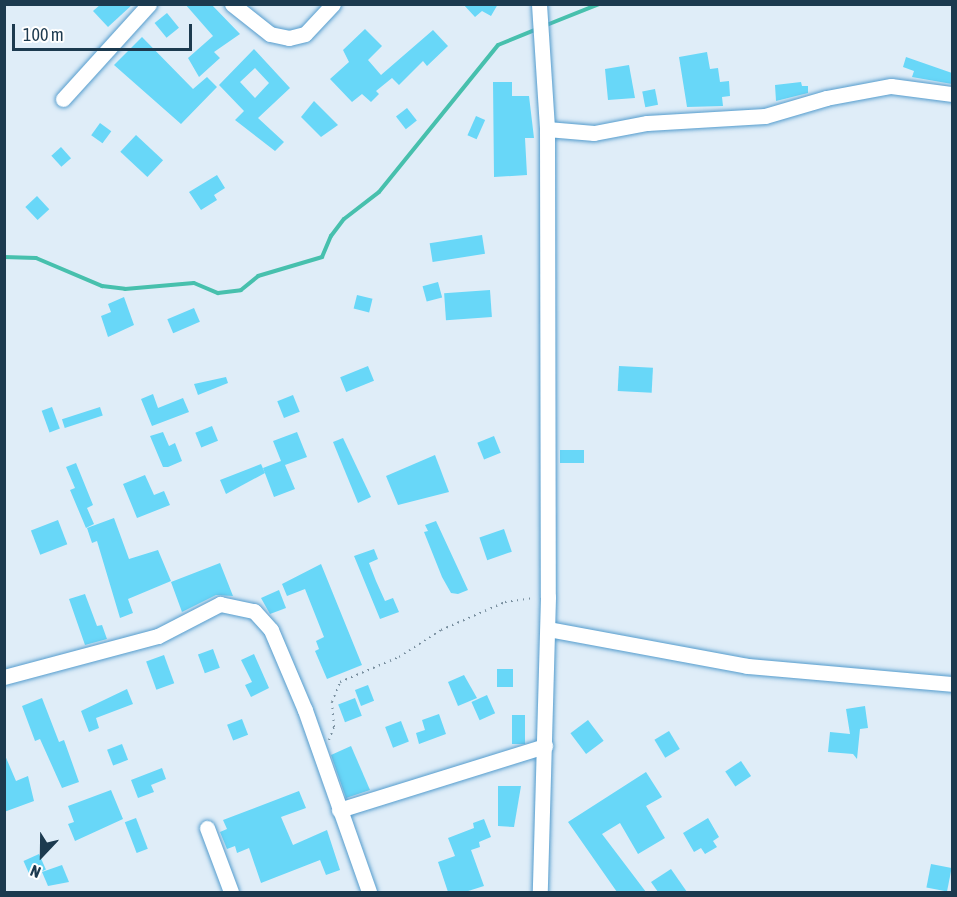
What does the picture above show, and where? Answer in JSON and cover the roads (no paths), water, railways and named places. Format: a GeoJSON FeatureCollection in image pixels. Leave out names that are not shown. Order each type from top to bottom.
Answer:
{"type":"FeatureCollection","features":[{"type":"Feature","properties":{"kind":"street"},"geometry":{"type":"LineString","coordinates":[[63,99],[149,4]]}},
{"type":"Feature","properties":{"kind":"street"},"geometry":{"type":"LineString","coordinates":[[232,4],[270,34],[289,38],[305,34],[333,4]]}},
{"type":"Feature","properties":{"kind":"street"},"geometry":{"type":"LineString","coordinates":[[539,4],[547,129],[548,597],[540,892]]}},
{"type":"Feature","properties":{"kind":"street"},"geometry":{"type":"LineString","coordinates":[[547,129],[594,132],[647,123],[765,116],[826,98],[891,86],[937,89],[952,94]]}},
{"type":"Feature","properties":{"kind":"street"},"geometry":{"type":"LineString","coordinates":[[4,677],[159,636],[220,604],[232,604],[254,611],[271,630],[322,759],[369,892]]}},
{"type":"Feature","properties":{"kind":"street"},"geometry":{"type":"LineString","coordinates":[[548,629],[747,666],[952,684]]}},
{"type":"Feature","properties":{"kind":"street"},"geometry":{"type":"LineString","coordinates":[[339,810],[545,746]]}},
{"type":"Feature","properties":{"kind":"street"},"geometry":{"type":"LineString","coordinates":[[207,828],[231,892]]}},
{"type":"Feature","properties":{"kind":"waterway"},"geometry":{"type":"LineString","coordinates":[[544,26],[599,4]]}},
{"type":"Feature","properties":{"kind":"waterway"},"geometry":{"type":"LineString","coordinates":[[4,257],[36,258],[102,286],[125,289],[194,283],[218,293],[241,290],[258,276],[322,257],[331,236],[344,219],[379,192],[498,45],[537,29]]}}]}
